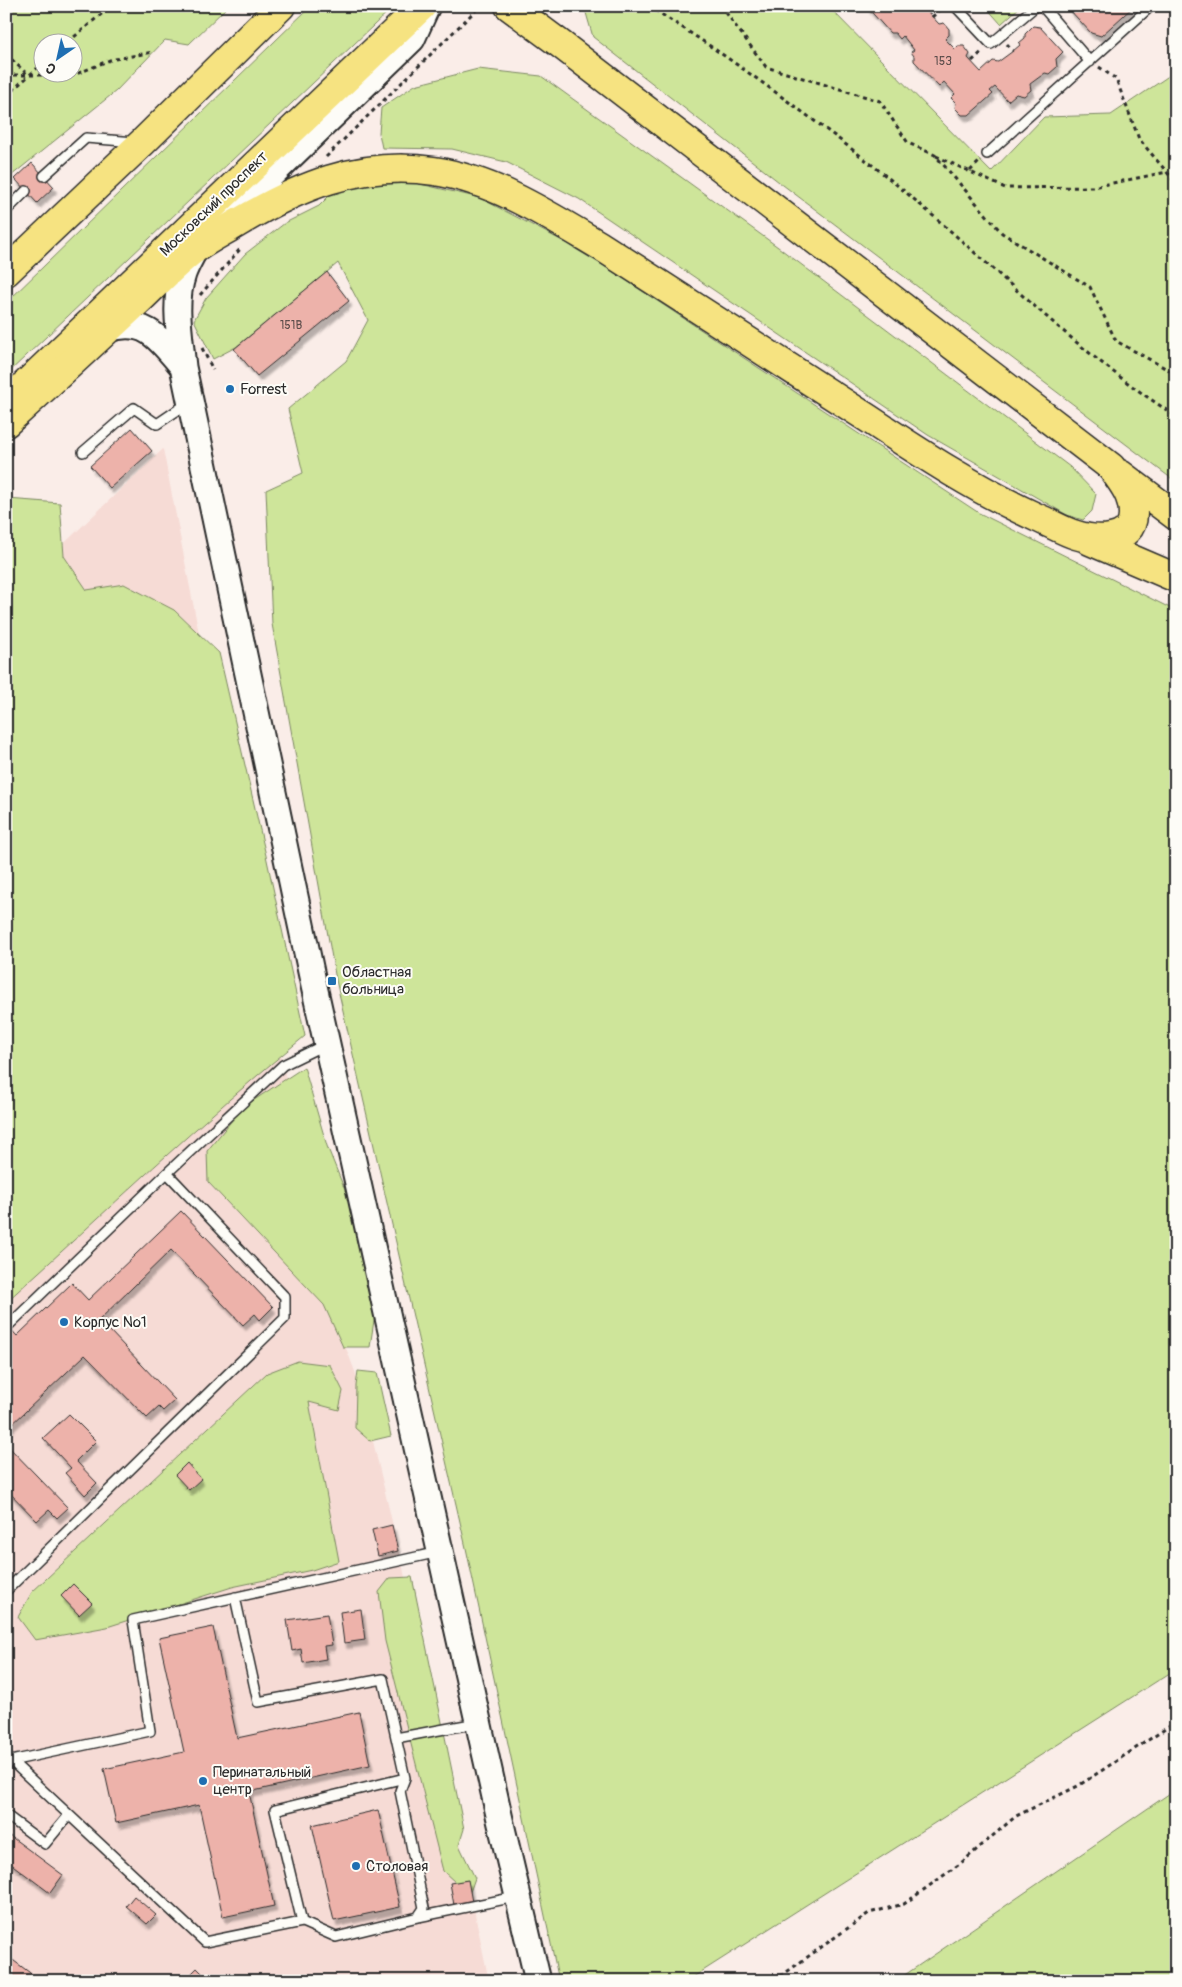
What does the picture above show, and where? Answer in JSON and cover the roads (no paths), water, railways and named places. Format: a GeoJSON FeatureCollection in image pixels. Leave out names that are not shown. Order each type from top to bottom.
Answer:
{"type":"FeatureCollection","features":[{"type":"Feature","properties":{"kind":"main road"},"geometry":{"type":"LineString","coordinates":[[6,272],[143,142],[281,6]]}},
{"type":"Feature","properties":{"kind":"main road","name":"Московский проспект"},"geometry":{"type":"LineString","coordinates":[[6,403],[422,6]]}},
{"type":"Feature","properties":{"kind":"main road"},"geometry":{"type":"LineString","coordinates":[[508,6],[559,43],[1176,516]]}},
{"type":"Feature","properties":{"kind":"main road"},"geometry":{"type":"LineString","coordinates":[[6,423],[195,249],[267,205],[315,183],[357,172],[395,169],[434,171],[464,178],[494,189],[552,217],[1001,501],[1176,578]]}},
{"type":"Feature","properties":{"kind":"main road"},"geometry":{"type":"LineString","coordinates":[[1077,536],[1117,538],[1124,534],[1130,526],[1133,517],[1131,499],[1127,489],[1111,468]]}},
{"type":"Feature","properties":{"kind":"street"},"geometry":{"type":"LineString","coordinates":[[427,6],[412,39],[195,249],[183,274],[178,314],[183,367],[190,402],[327,1043],[538,1981]]}},
{"type":"Feature","properties":{"kind":"street"},"geometry":{"type":"LineString","coordinates":[[108,329],[121,325],[134,325],[146,329],[161,342],[183,367]]}},
{"type":"Feature","properties":{"kind":"lane"},"geometry":{"type":"LineString","coordinates":[[955,6],[991,44],[1036,6]]}},
{"type":"Feature","properties":{"kind":"lane"},"geometry":{"type":"LineString","coordinates":[[1042,6],[1090,62]]}},
{"type":"Feature","properties":{"kind":"lane"},"geometry":{"type":"LineString","coordinates":[[987,154],[1151,6]]}},
{"type":"Feature","properties":{"kind":"lane"},"geometry":{"type":"LineString","coordinates":[[44,176],[86,138],[143,142]]}},
{"type":"Feature","properties":{"kind":"lane"},"geometry":{"type":"LineString","coordinates":[[6,210],[26,191]]}},
{"type":"Feature","properties":{"kind":"lane"},"geometry":{"type":"LineString","coordinates":[[83,452],[134,408],[157,424],[190,402]]}},
{"type":"Feature","properties":{"kind":"lane"},"geometry":{"type":"LineString","coordinates":[[8,1326],[167,1173],[283,1065],[327,1043]]}},
{"type":"Feature","properties":{"kind":"lane"},"geometry":{"type":"LineString","coordinates":[[6,1591],[285,1318],[285,1297],[167,1173]]}},
{"type":"Feature","properties":{"kind":"lane"},"geometry":{"type":"LineString","coordinates":[[9,1758],[150,1730],[133,1620],[441,1552]]}},
{"type":"Feature","properties":{"kind":"lane"},"geometry":{"type":"LineString","coordinates":[[236,1597],[258,1702],[383,1679],[404,1778],[400,1791],[424,1908],[418,1917]]}},
{"type":"Feature","properties":{"kind":"lane"},"geometry":{"type":"LineString","coordinates":[[396,1738],[479,1722]]}},
{"type":"Feature","properties":{"kind":"lane"},"geometry":{"type":"LineString","coordinates":[[9,1758],[205,1942],[302,1922],[336,1936],[519,1897]]}},
{"type":"Feature","properties":{"kind":"lane"},"geometry":{"type":"LineString","coordinates":[[302,1922],[275,1810],[404,1778]]}},
{"type":"Feature","properties":{"kind":"lane"},"geometry":{"type":"LineString","coordinates":[[6,1814],[45,1844],[69,1815]]}},
{"type":"Feature","properties":{"kind":"place","name":"Forrest"},"geometry":{"type":"Point","coordinates":[230,389]}},
{"type":"Feature","properties":{"kind":"place","name":"Областная больница"},"geometry":{"type":"Point","coordinates":[332,981]}},
{"type":"Feature","properties":{"kind":"place","name":"Корпус №1"},"geometry":{"type":"Point","coordinates":[64,1322]}},
{"type":"Feature","properties":{"kind":"place","name":"Перинатальный центр"},"geometry":{"type":"Point","coordinates":[203,1781]}},
{"type":"Feature","properties":{"kind":"place","name":"Столовая"},"geometry":{"type":"Point","coordinates":[356,1866]}}]}
